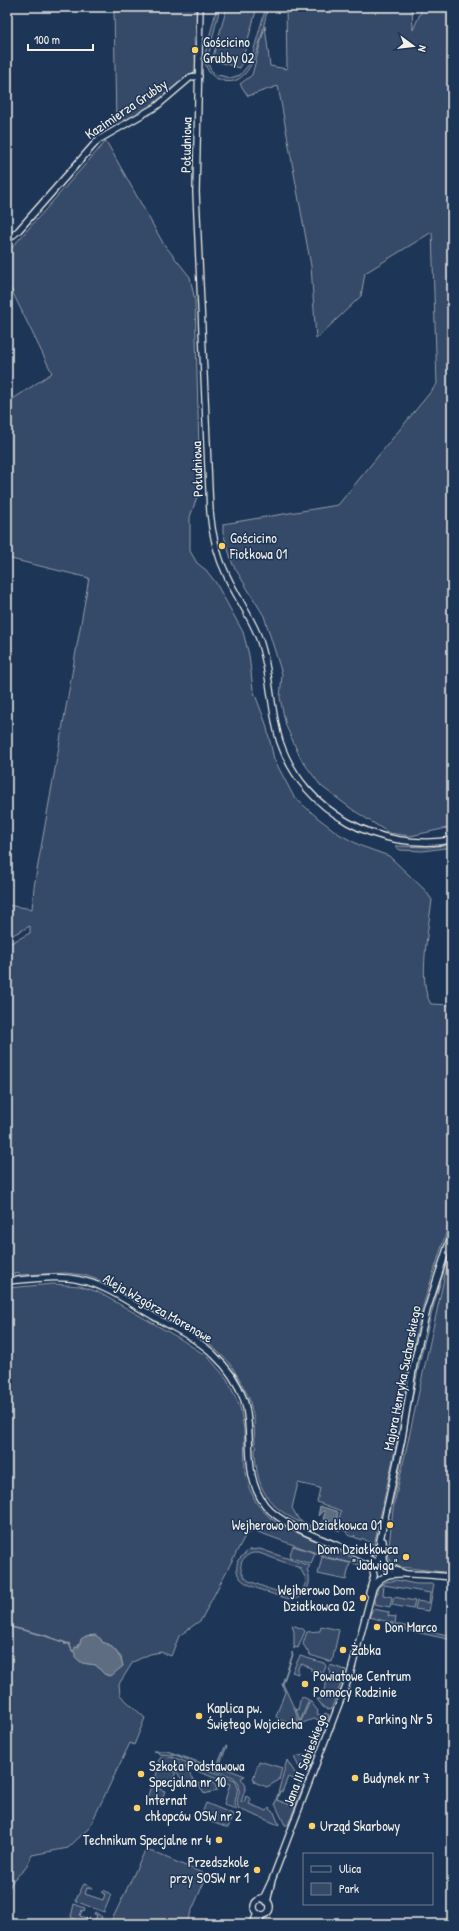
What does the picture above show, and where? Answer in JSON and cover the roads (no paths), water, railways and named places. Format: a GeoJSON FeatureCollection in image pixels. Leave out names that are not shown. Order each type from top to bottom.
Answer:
{"type":"FeatureCollection","features":[{"type":"Feature","properties":{"kind":"street","name":"Południowa"},"geometry":{"type":"LineString","coordinates":[[200,7],[196,192],[210,512],[216,544],[226,575],[258,635],[265,659],[274,719],[288,760],[302,783],[317,800],[348,823],[383,837],[413,842],[452,840]]}},
{"type":"Feature","properties":{"kind":"street","name":"Kazimierza Grubby"},"geometry":{"type":"LineString","coordinates":[[7,240],[18,230],[98,140],[157,106],[191,77],[199,76]]}},
{"type":"Feature","properties":{"kind":"street","name":"Majora Henryka Sucharskiego"},"geometry":{"type":"LineString","coordinates":[[378,1563],[382,1530],[402,1438],[414,1363],[427,1310],[452,1232]]}},
{"type":"Feature","properties":{"kind":"street","name":"Aleja Wzgórza Morenowe"},"geometry":{"type":"LineString","coordinates":[[7,1281],[64,1278],[93,1284],[191,1338],[210,1351],[231,1375],[244,1399],[249,1425],[250,1472],[261,1500],[270,1510],[286,1522],[406,1574]]}},
{"type":"Feature","properties":{"kind":"street","name":"Majora Henryka Sucharskiego"},"geometry":{"type":"LineString","coordinates":[[382,1530],[384,1559],[387,1566],[384,1576]]}},
{"type":"Feature","properties":{"kind":"street"},"geometry":{"type":"LineString","coordinates":[[360,1555],[371,1553],[380,1544]]}},
{"type":"Feature","properties":{"kind":"street","name":"Aleja Wzgórza Morenowe"},"geometry":{"type":"LineString","coordinates":[[360,1555],[374,1571],[377,1577],[384,1576]]}},
{"type":"Feature","properties":{"kind":"street"},"geometry":{"type":"LineString","coordinates":[[374,1571],[378,1563]]}},
{"type":"Feature","properties":{"kind":"street","name":"Jana III Sobieskiego"},"geometry":{"type":"LineString","coordinates":[[265,1900],[350,1675],[374,1571]]}},
{"type":"Feature","properties":{"kind":"street"},"geometry":{"type":"LineString","coordinates":[[384,1576],[406,1574],[452,1578]]}},
{"type":"Feature","properties":{"kind":"street","name":"Jana III Sobieskiego"},"geometry":{"type":"LineString","coordinates":[[368,1601],[373,1588],[384,1576]]}},
{"type":"Feature","properties":{"kind":"street"},"geometry":{"type":"LineString","coordinates":[[253,1924],[259,1914],[269,1910],[270,1906],[265,1900],[258,1900],[254,1905],[259,1914],[258,1924]]}},
{"type":"Feature","properties":{"kind":"waterway"},"geometry":{"type":"LineString","coordinates":[[7,1626],[43,1635],[66,1643]]}},
{"type":"Feature","properties":{"kind":"place","name":"Gościcino Grubby 02"},"geometry":{"type":"Point","coordinates":[195,50]}},
{"type":"Feature","properties":{"kind":"place","name":"Gościcino Fiołkowa 01"},"geometry":{"type":"Point","coordinates":[222,546]}},
{"type":"Feature","properties":{"kind":"place","name":"Wejherowo Dom Działkowca 01"},"geometry":{"type":"Point","coordinates":[390,1525]}},
{"type":"Feature","properties":{"kind":"place","name":"Dom Działkowca \"Jadwiga\""},"geometry":{"type":"Point","coordinates":[406,1557]}},
{"type":"Feature","properties":{"kind":"place","name":"Wejherowo Dom Działkowca 02"},"geometry":{"type":"Point","coordinates":[363,1598]}},
{"type":"Feature","properties":{"kind":"place","name":"Don Marco"},"geometry":{"type":"Point","coordinates":[377,1627]}},
{"type":"Feature","properties":{"kind":"place","name":"Żabka"},"geometry":{"type":"Point","coordinates":[343,1650]}},
{"type":"Feature","properties":{"kind":"place","name":"Powiatowe Centrum Pomocy Rodzinie"},"geometry":{"type":"Point","coordinates":[305,1684]}},
{"type":"Feature","properties":{"kind":"place","name":"Kaplica pw. Świętego Wojciecha"},"geometry":{"type":"Point","coordinates":[199,1716]}},
{"type":"Feature","properties":{"kind":"place","name":"Parking Nr 5"},"geometry":{"type":"Point","coordinates":[360,1719]}},
{"type":"Feature","properties":{"kind":"place","name":"Szkoła Podstawowa Specjalna nr 10"},"geometry":{"type":"Point","coordinates":[141,1774]}},
{"type":"Feature","properties":{"kind":"place","name":"Budynek nr 7"},"geometry":{"type":"Point","coordinates":[355,1778]}},
{"type":"Feature","properties":{"kind":"place","name":"Internat chłopców OSW nr 2"},"geometry":{"type":"Point","coordinates":[137,1808]}},
{"type":"Feature","properties":{"kind":"place","name":"Urząd Skarbowy"},"geometry":{"type":"Point","coordinates":[312,1826]}},
{"type":"Feature","properties":{"kind":"place","name":"Technikum Specjalne nr 4"},"geometry":{"type":"Point","coordinates":[219,1840]}},
{"type":"Feature","properties":{"kind":"place","name":"Przedszkole przy SOSW nr 1"},"geometry":{"type":"Point","coordinates":[257,1870]}}]}
